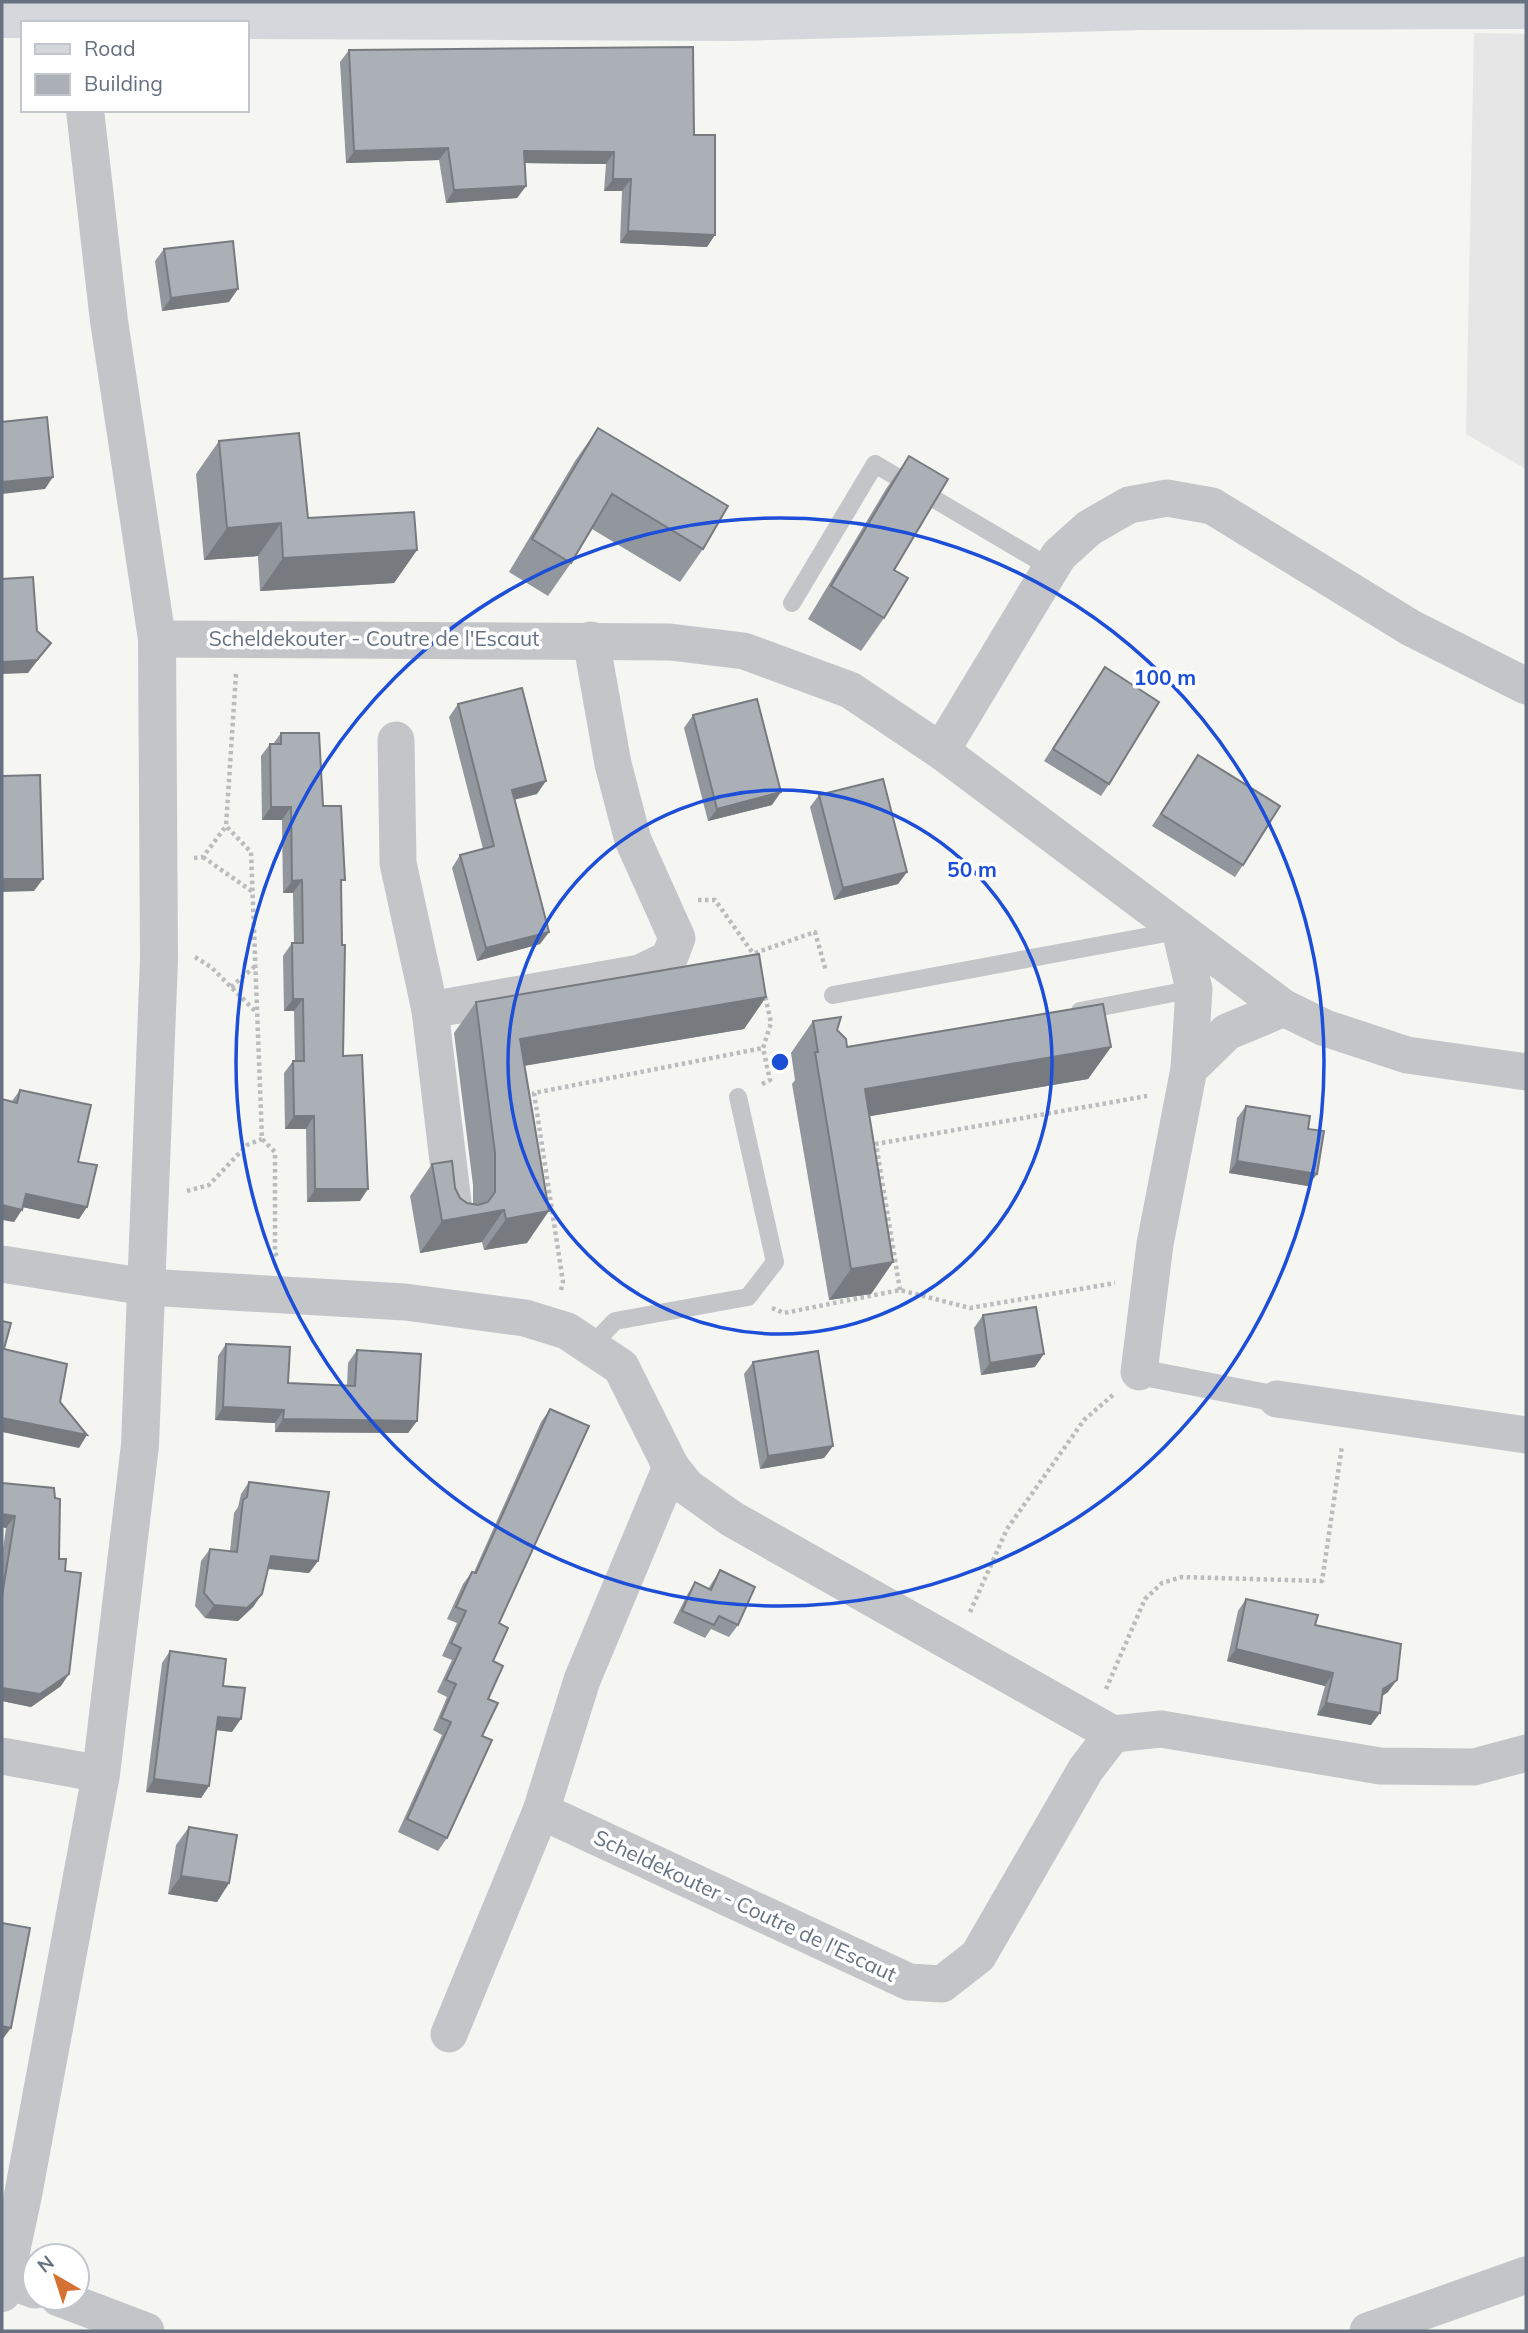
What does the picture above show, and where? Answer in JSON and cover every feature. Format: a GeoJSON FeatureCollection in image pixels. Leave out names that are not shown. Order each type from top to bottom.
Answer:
{"type":"FeatureCollection","features":[{"type":"Feature","properties":{"kind":"main road"},"geometry":{"type":"LineString","coordinates":[[2,19],[734,22],[1143,11],[1511,8]]}},
{"type":"Feature","properties":{"kind":"street"},"geometry":{"type":"LineString","coordinates":[[11,2285],[101,1774],[140,1445],[159,933],[157,639],[109,321],[85,112]]}},
{"type":"Feature","properties":{"kind":"street"},"geometry":{"type":"LineString","coordinates":[[941,751],[1059,555],[1089,528],[1129,505],[1167,498],[1212,506],[1411,628],[1526,686]]}},
{"type":"Feature","properties":{"kind":"street","name":"Scheldekouter - Coutre de l'Escaut"},"geometry":{"type":"LineString","coordinates":[[157,639],[591,640],[670,642],[744,652],[850,691],[941,751],[1284,1008],[1325,1028],[1407,1055],[1526,1072]]}},
{"type":"Feature","properties":{"kind":"street"},"geometry":{"type":"LineString","coordinates":[[430,1010],[640,973],[669,959],[677,938],[633,840],[613,764],[591,640]]}},
{"type":"Feature","properties":{"kind":"street"},"geometry":{"type":"LineString","coordinates":[[396,740],[398,863],[430,1010],[454,1216]]}},
{"type":"Feature","properties":{"kind":"street"},"geometry":{"type":"LineString","coordinates":[[1180,930],[1194,989],[1187,1080],[1151,1277],[1139,1372],[1278,1399],[1526,1436]]}},
{"type":"Feature","properties":{"kind":"street"},"geometry":{"type":"LineString","coordinates":[[1187,1080],[1227,1032],[1284,1008]]}},
{"type":"Feature","properties":{"kind":"street"},"geometry":{"type":"LineString","coordinates":[[2,1264],[146,1287],[405,1302],[525,1318],[555,1327],[567,1331],[621,1367],[671,1467],[687,1487],[732,1519],[1102,1728],[1161,1729],[1380,1766],[1474,1767],[1526,1753]]}},
{"type":"Feature","properties":{"kind":"street"},"geometry":{"type":"LineString","coordinates":[[449,2034],[541,1811],[582,1680],[671,1467]]}},
{"type":"Feature","properties":{"kind":"street","name":"Scheldekouter - Coutre de l'Escaut"},"geometry":{"type":"LineString","coordinates":[[541,1811],[909,1982],[942,1984],[978,1956],[1086,1769],[1102,1728]]}},
{"type":"Feature","properties":{"kind":"street"},"geometry":{"type":"LineString","coordinates":[[2,1756],[101,1774]]}},
{"type":"Feature","properties":{"kind":"street"},"geometry":{"type":"LineString","coordinates":[[1383,2329],[1526,2275]]}},
{"type":"Feature","properties":{"kind":"street"},"geometry":{"type":"LineString","coordinates":[[91,2310],[146,2331]]}},
{"type":"Feature","properties":{"kind":"lane"},"geometry":{"type":"LineString","coordinates":[[792,603],[875,464],[1051,568]]}},
{"type":"Feature","properties":{"kind":"lane"},"geometry":{"type":"LineString","coordinates":[[833,995],[1180,930]]}},
{"type":"Feature","properties":{"kind":"lane"},"geometry":{"type":"LineString","coordinates":[[1058,1015],[1194,989]]}},
{"type":"Feature","properties":{"kind":"lane"},"geometry":{"type":"LineString","coordinates":[[590,1346],[615,1321],[748,1297],[775,1262],[738,1097]]}},
{"type":"Feature","properties":{"kind":"path"},"geometry":{"type":"LineString","coordinates":[[239,639],[226,826],[251,852],[262,1139],[275,1152],[275,1253],[303,1296]]}},
{"type":"Feature","properties":{"kind":"path"},"geometry":{"type":"LineString","coordinates":[[203,857],[253,892]]}},
{"type":"Feature","properties":{"kind":"path"},"geometry":{"type":"LineString","coordinates":[[659,898],[715,900],[755,954],[758,965]]}},
{"type":"Feature","properties":{"kind":"path"},"geometry":{"type":"LineString","coordinates":[[755,954],[815,932],[833,995]]}},
{"type":"Feature","properties":{"kind":"path"},"geometry":{"type":"LineString","coordinates":[[159,933],[212,967],[256,1013]]}},
{"type":"Feature","properties":{"kind":"path"},"geometry":{"type":"LineString","coordinates":[[231,987],[255,966]]}},
{"type":"Feature","properties":{"kind":"path"},"geometry":{"type":"LineString","coordinates":[[738,1097],[770,1080],[763,1048],[771,1023],[763,988]]}},
{"type":"Feature","properties":{"kind":"path"},"geometry":{"type":"LineString","coordinates":[[555,1327],[563,1282],[534,1093],[763,1048]]}},
{"type":"Feature","properties":{"kind":"path"},"geometry":{"type":"LineString","coordinates":[[900,1290],[876,1144],[1187,1080]]}},
{"type":"Feature","properties":{"kind":"path"},"geometry":{"type":"LineString","coordinates":[[149,1201],[209,1185],[247,1145],[262,1139]]}},
{"type":"Feature","properties":{"kind":"path"},"geometry":{"type":"LineString","coordinates":[[748,1297],[784,1313],[900,1290],[970,1308],[1151,1277]]}},
{"type":"Feature","properties":{"kind":"path"},"geometry":{"type":"LineString","coordinates":[[955,1645],[1007,1529],[1084,1420],[1139,1372]]}},
{"type":"Feature","properties":{"kind":"path"},"geometry":{"type":"LineString","coordinates":[[1102,1728],[1145,1599],[1162,1583],[1182,1577],[1322,1581],[1347,1409]]}},
{"type":"Feature","properties":{"kind":"shaded area"},"geometry":{"type":"Polygon","coordinates":[[[1474,33],[1526,34],[1526,469],[1466,434],[1474,33]]]}},
{"type":"Feature","properties":{"kind":"building"},"geometry":{"type":"Polygon","coordinates":[[[693,47],[694,135],[715,135],[715,235],[628,231],[631,179],[613,179],[614,152],[524,151],[526,186],[454,190],[448,148],[354,151],[349,50],[693,47]]]}},
{"type":"Feature","properties":{"kind":"building"},"geometry":{"type":"Polygon","coordinates":[[[233,241],[238,289],[171,298],[164,249],[233,241]]]}},
{"type":"Feature","properties":{"kind":"building"},"geometry":{"type":"Polygon","coordinates":[[[47,417],[53,477],[2,482],[2,422],[47,417]]]}},
{"type":"Feature","properties":{"kind":"building"},"geometry":{"type":"Polygon","coordinates":[[[598,428],[728,506],[703,549],[612,494],[571,563],[532,539],[598,428]]]}},
{"type":"Feature","properties":{"kind":"building"},"geometry":{"type":"Polygon","coordinates":[[[299,433],[308,518],[414,512],[417,550],[283,558],[281,523],[227,528],[219,441],[299,433]]]}},
{"type":"Feature","properties":{"kind":"building"},"geometry":{"type":"Polygon","coordinates":[[[909,456],[948,479],[894,570],[908,578],[884,618],[831,586],[909,456]]]}},
{"type":"Feature","properties":{"kind":"building"},"geometry":{"type":"Polygon","coordinates":[[[33,577],[37,631],[51,643],[37,660],[2,662],[2,579],[33,577]]]}},
{"type":"Feature","properties":{"kind":"building"},"geometry":{"type":"Polygon","coordinates":[[[1105,667],[1159,702],[1109,784],[1053,749],[1105,667]]]}},
{"type":"Feature","properties":{"kind":"building"},"geometry":{"type":"Polygon","coordinates":[[[522,688],[546,781],[512,790],[549,932],[486,948],[460,855],[494,846],[458,704],[522,688]]]}},
{"type":"Feature","properties":{"kind":"building"},"geometry":{"type":"Polygon","coordinates":[[[757,699],[781,792],[717,809],[693,715],[757,699]]]}},
{"type":"Feature","properties":{"kind":"building"},"geometry":{"type":"Polygon","coordinates":[[[281,733],[319,733],[323,806],[341,806],[345,880],[341,880],[342,945],[345,945],[343,1056],[362,1055],[368,1189],[315,1189],[314,1116],[294,1116],[293,1061],[304,1061],[303,999],[293,999],[292,943],[303,943],[302,880],[292,881],[291,807],[271,807],[270,744],[281,744],[281,733]]]}},
{"type":"Feature","properties":{"kind":"building"},"geometry":{"type":"Polygon","coordinates":[[[1198,755],[1280,806],[1243,865],[1161,814],[1198,755]]]}},
{"type":"Feature","properties":{"kind":"building"},"geometry":{"type":"Polygon","coordinates":[[[40,775],[43,879],[2,879],[2,776],[40,775]]]}},
{"type":"Feature","properties":{"kind":"building"},"geometry":{"type":"Polygon","coordinates":[[[883,779],[907,872],[843,888],[819,795],[883,779]]]}},
{"type":"Feature","properties":{"kind":"building"},"geometry":{"type":"Polygon","coordinates":[[[759,954],[766,997],[520,1039],[549,1211],[506,1219],[504,1210],[442,1221],[432,1164],[452,1161],[455,1188],[460,1198],[467,1203],[478,1205],[488,1202],[495,1192],[495,1153],[476,1002],[759,954]]]}},
{"type":"Feature","properties":{"kind":"building"},"geometry":{"type":"Polygon","coordinates":[[[1103,1004],[1111,1047],[865,1089],[893,1262],[851,1269],[815,1052],[818,1052],[813,1021],[841,1017],[837,1030],[846,1039],[847,1047],[1103,1004]]]}},
{"type":"Feature","properties":{"kind":"building"},"geometry":{"type":"Polygon","coordinates":[[[20,1090],[91,1105],[78,1162],[97,1165],[87,1207],[26,1194],[22,1210],[2,1205],[2,1099],[17,1103],[20,1090]]]}},
{"type":"Feature","properties":{"kind":"building"},"geometry":{"type":"Polygon","coordinates":[[[1246,1106],[1310,1116],[1308,1129],[1324,1131],[1317,1174],[1237,1161],[1246,1106]]]}},
{"type":"Feature","properties":{"kind":"building"},"geometry":{"type":"Polygon","coordinates":[[[1036,1307],[1044,1354],[990,1363],[983,1315],[1036,1307]]]}},
{"type":"Feature","properties":{"kind":"building"},"geometry":{"type":"Polygon","coordinates":[[[2,1321],[11,1323],[4,1349],[67,1364],[60,1402],[87,1435],[2,1418],[2,1321]]]}},
{"type":"Feature","properties":{"kind":"building"},"geometry":{"type":"Polygon","coordinates":[[[226,1344],[290,1347],[288,1383],[355,1386],[357,1350],[421,1354],[417,1421],[283,1419],[284,1410],[223,1407],[226,1344]]]}},
{"type":"Feature","properties":{"kind":"building"},"geometry":{"type":"Polygon","coordinates":[[[818,1351],[833,1446],[768,1456],[753,1362],[818,1351]]]}},
{"type":"Feature","properties":{"kind":"building"},"geometry":{"type":"Polygon","coordinates":[[[550,1409],[589,1426],[499,1623],[508,1628],[493,1661],[503,1666],[488,1699],[498,1703],[482,1736],[492,1740],[447,1838],[407,1819],[451,1722],[441,1718],[456,1684],[446,1680],[461,1648],[451,1643],[466,1611],[456,1607],[472,1572],[476,1573],[550,1409]]]}},
{"type":"Feature","properties":{"kind":"building"},"geometry":{"type":"Polygon","coordinates":[[[249,1482],[329,1492],[318,1561],[271,1556],[262,1594],[247,1608],[214,1605],[204,1593],[210,1549],[237,1552],[243,1500],[247,1497],[249,1482]]]}},
{"type":"Feature","properties":{"kind":"building"},"geometry":{"type":"Polygon","coordinates":[[[2,1483],[54,1488],[55,1498],[60,1499],[59,1559],[66,1559],[65,1571],[81,1573],[69,1674],[40,1694],[2,1688],[2,1596],[15,1516],[2,1514],[2,1483]]]}},
{"type":"Feature","properties":{"kind":"building"},"geometry":{"type":"Polygon","coordinates":[[[720,1570],[755,1587],[738,1625],[719,1616],[714,1625],[682,1611],[695,1582],[711,1590],[720,1570]]]}},
{"type":"Feature","properties":{"kind":"building"},"geometry":{"type":"Polygon","coordinates":[[[1246,1599],[1318,1615],[1315,1625],[1401,1644],[1397,1680],[1383,1689],[1380,1713],[1326,1703],[1333,1673],[1236,1649],[1246,1599]]]}},
{"type":"Feature","properties":{"kind":"building"},"geometry":{"type":"Polygon","coordinates":[[[170,1651],[226,1659],[223,1686],[245,1688],[241,1719],[218,1717],[209,1786],[154,1779],[170,1651]]]}},
{"type":"Feature","properties":{"kind":"building"},"geometry":{"type":"Polygon","coordinates":[[[189,1827],[237,1835],[229,1883],[181,1876],[189,1827]]]}},
{"type":"Feature","properties":{"kind":"building"},"geometry":{"type":"Polygon","coordinates":[[[2,1923],[30,1928],[11,2028],[2,2026],[2,1923]]]}}]}
